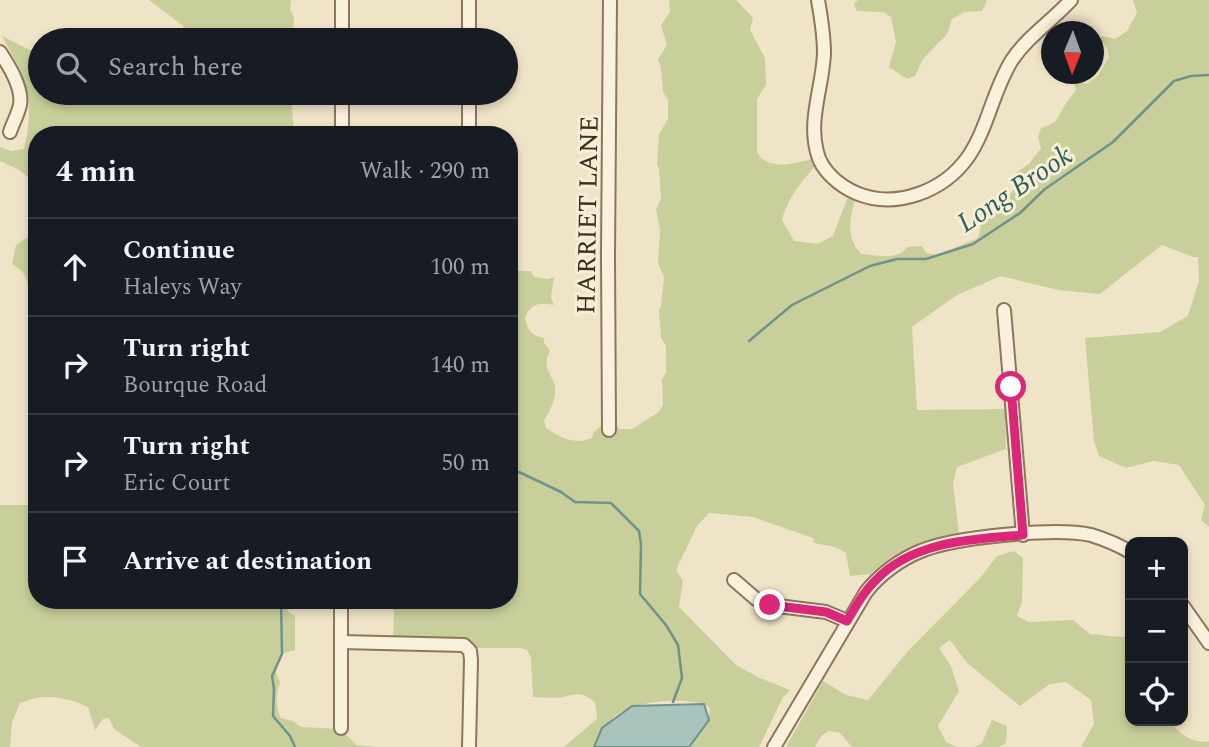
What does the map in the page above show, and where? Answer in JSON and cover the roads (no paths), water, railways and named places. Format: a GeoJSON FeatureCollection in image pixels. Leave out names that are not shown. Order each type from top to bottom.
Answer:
{"type":"FeatureCollection","features":[{"type":"Feature","properties":{"kind":"street"},"geometry":{"type":"LineString","coordinates":[[341,0],[342,28]]}},
{"type":"Feature","properties":{"kind":"street"},"geometry":{"type":"LineString","coordinates":[[469,0],[469,28]]}},
{"type":"Feature","properties":{"kind":"street","name":"HARRIET LANE"},"geometry":{"type":"LineString","coordinates":[[609,430],[610,0]]}},
{"type":"Feature","properties":{"kind":"street"},"geometry":{"type":"LineString","coordinates":[[818,0],[824,54],[814,120],[818,157],[830,174],[846,188],[867,197],[900,200],[920,194],[958,169],[970,155],[1000,82],[1013,59],[1029,38],[1072,0]]}},
{"type":"Feature","properties":{"kind":"street"},"geometry":{"type":"LineString","coordinates":[[0,52],[10,67],[19,92],[20,104],[10,132]]}},
{"type":"Feature","properties":{"kind":"street"},"geometry":{"type":"LineString","coordinates":[[342,105],[342,126]]}},
{"type":"Feature","properties":{"kind":"street"},"geometry":{"type":"LineString","coordinates":[[469,105],[469,126]]}},
{"type":"Feature","properties":{"kind":"street"},"geometry":{"type":"LineString","coordinates":[[1004,310],[1023,535]]}},
{"type":"Feature","properties":{"kind":"street"},"geometry":{"type":"LineString","coordinates":[[774,747],[847,621],[876,579],[921,551],[949,543],[1055,533],[1090,535],[1125,550]]}},
{"type":"Feature","properties":{"kind":"street"},"geometry":{"type":"LineString","coordinates":[[734,580],[756,599],[770,605],[826,612],[847,621]]}},
{"type":"Feature","properties":{"kind":"street"},"geometry":{"type":"LineString","coordinates":[[341,609],[341,728]]}},
{"type":"Feature","properties":{"kind":"street"},"geometry":{"type":"LineString","coordinates":[[1188,613],[1209,643]]}},
{"type":"Feature","properties":{"kind":"street"},"geometry":{"type":"LineString","coordinates":[[341,642],[464,645],[470,651],[469,747]]}},
{"type":"Feature","properties":{"kind":"water"},"geometry":{"type":"Polygon","coordinates":[[[704,704],[709,720],[689,747],[594,747],[602,728],[632,706],[704,704]]]}},
{"type":"Feature","properties":{"kind":"waterway","name":"Long Brook"},"geometry":{"type":"LineString","coordinates":[[749,341],[792,305],[870,266],[897,259],[926,259],[973,244],[1020,213],[1045,189],[1113,142],[1174,81],[1209,75]]}},
{"type":"Feature","properties":{"kind":"waterway","name":"Long Brook"},"geometry":{"type":"LineString","coordinates":[[518,473],[561,492],[575,502],[611,503],[639,531],[640,594],[666,625],[678,645],[682,678],[673,702]]}},
{"type":"Feature","properties":{"kind":"waterway","name":"Long Brook"},"geometry":{"type":"LineString","coordinates":[[281,609],[282,654],[272,676],[273,716],[290,736],[295,747]]}}]}
